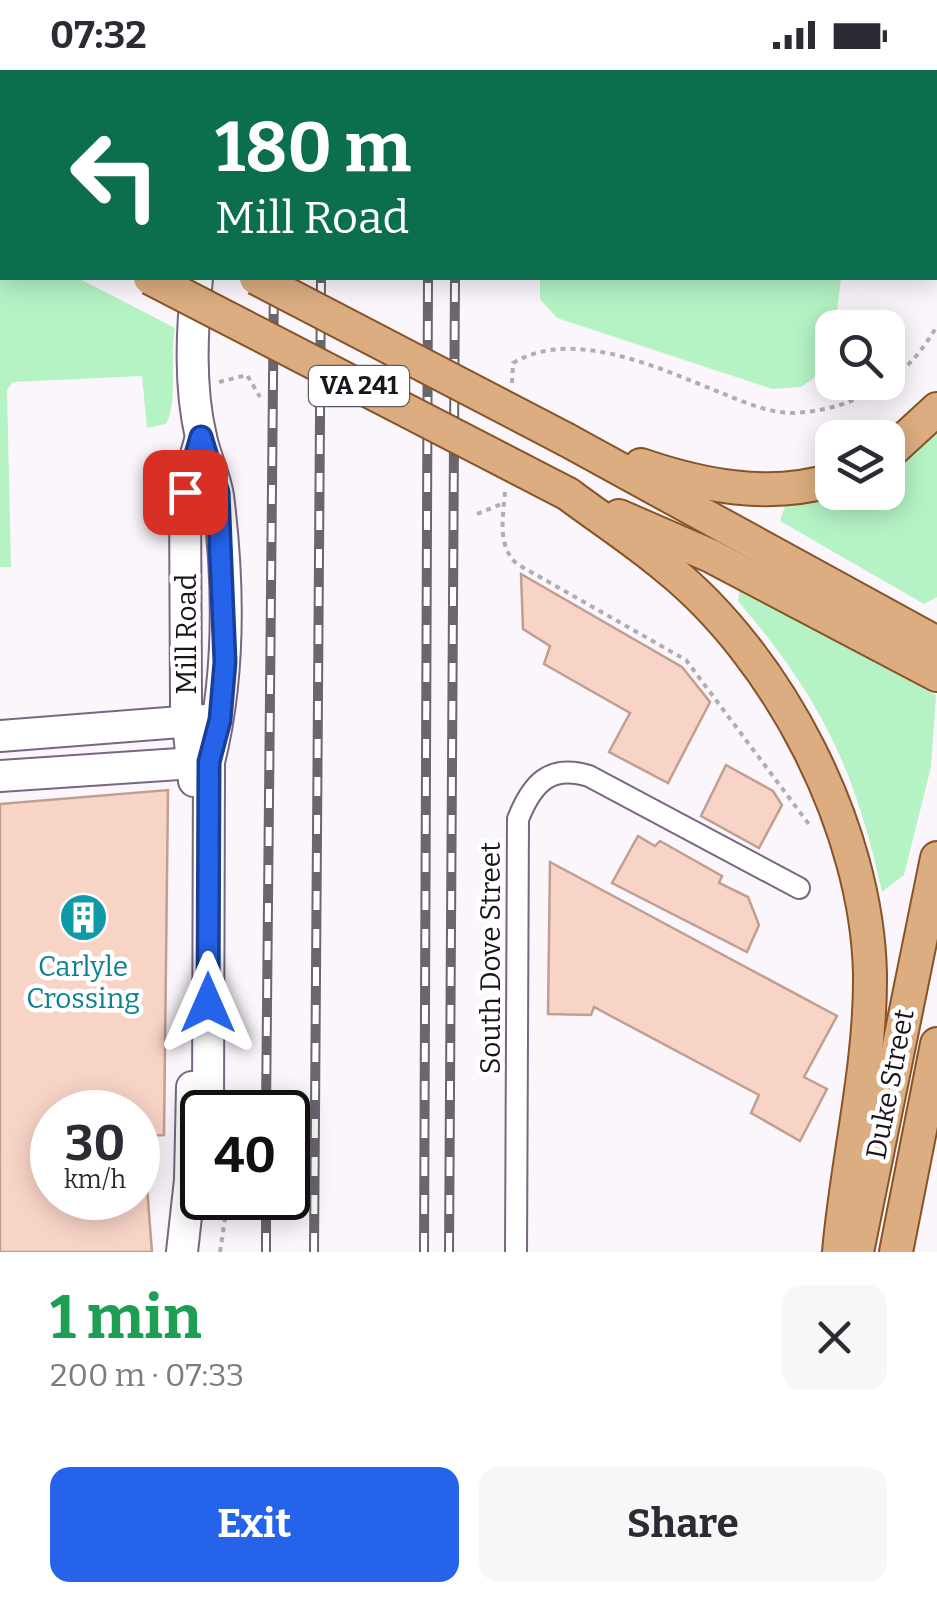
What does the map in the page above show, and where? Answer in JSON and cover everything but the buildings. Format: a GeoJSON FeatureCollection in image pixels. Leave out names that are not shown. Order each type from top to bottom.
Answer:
{"type":"FeatureCollection","features":[{"type":"Feature","properties":{"kind":"main road","name":"VA 241"},"geometry":{"type":"LineString","coordinates":[[154,280],[568,494]]}},
{"type":"Feature","properties":{"kind":"main road","name":"VA 241"},"geometry":{"type":"LineString","coordinates":[[260,280],[567,440]]}},
{"type":"Feature","properties":{"kind":"main road"},"geometry":{"type":"LineString","coordinates":[[905,439],[937,410]]}},
{"type":"Feature","properties":{"kind":"main road"},"geometry":{"type":"LineString","coordinates":[[567,440],[926,653]]}},
{"type":"Feature","properties":{"kind":"main road"},"geometry":{"type":"LineString","coordinates":[[567,440],[676,477],[718,486],[782,489],[815,483]]}},
{"type":"Feature","properties":{"kind":"main road"},"geometry":{"type":"LineString","coordinates":[[568,494],[926,653]]}},
{"type":"Feature","properties":{"kind":"main road"},"geometry":{"type":"LineString","coordinates":[[568,494],[666,566],[738,642],[787,713],[838,814],[858,874],[870,973],[868,1020],[839,1252]]}},
{"type":"Feature","properties":{"kind":"main road","name":"Duke Street"},"geometry":{"type":"LineString","coordinates":[[858,1252],[937,858]]}},
{"type":"Feature","properties":{"kind":"main road","name":"Duke Street"},"geometry":{"type":"LineString","coordinates":[[896,1252],[937,1044]]}},
{"type":"Feature","properties":{"kind":"street","name":"Mill Road"},"geometry":{"type":"LineString","coordinates":[[182,1252],[190,1180],[202,762],[220,720],[225,662],[218,493],[201,437],[194,383],[197,280]]}},
{"type":"Feature","properties":{"kind":"street","name":"Mill Road"},"geometry":{"type":"LineString","coordinates":[[201,437],[185,492],[188,720],[202,762],[208,1090]]}},
{"type":"Feature","properties":{"kind":"street"},"geometry":{"type":"LineString","coordinates":[[0,736],[220,720]]}},
{"type":"Feature","properties":{"kind":"street"},"geometry":{"type":"LineString","coordinates":[[0,776],[202,762]]}},
{"type":"Feature","properties":{"kind":"street","name":"South Dove Street"},"geometry":{"type":"LineString","coordinates":[[516,1252],[518,819],[536,782],[552,773],[570,770],[589,776],[798,888]]}},
{"type":"Feature","properties":{"kind":"street"},"geometry":{"type":"LineString","coordinates":[[200,1252],[204,1220]]}},
{"type":"Feature","properties":{"kind":"path"},"geometry":{"type":"LineString","coordinates":[[511,398],[513,364],[552,347],[588,350],[646,366],[758,408],[790,413],[817,410],[842,405],[893,381],[916,360],[937,326]]}},
{"type":"Feature","properties":{"kind":"path"},"geometry":{"type":"LineString","coordinates":[[230,382],[247,374],[260,397]]}},
{"type":"Feature","properties":{"kind":"path"},"geometry":{"type":"LineString","coordinates":[[505,486],[502,537],[507,555],[516,564],[686,660],[819,838]]}},
{"type":"Feature","properties":{"kind":"path"},"geometry":{"type":"LineString","coordinates":[[477,514],[504,503]]}},
{"type":"Feature","properties":{"kind":"path"},"geometry":{"type":"LineString","coordinates":[[220,1252],[225,1220]]}},
{"type":"Feature","properties":{"kind":"green space"},"geometry":{"type":"Polygon","coordinates":[[[0,280],[82,280],[175,328],[170,415],[166,424],[147,428],[142,376],[13,382],[7,390],[11,567],[0,567],[0,280]]]}},
{"type":"Feature","properties":{"kind":"green space"},"geometry":{"type":"Polygon","coordinates":[[[540,280],[841,280],[837,310],[815,310],[815,377],[801,387],[772,389],[557,318],[540,299],[540,280]]]}},
{"type":"Feature","properties":{"kind":"green space"},"geometry":{"type":"Polygon","coordinates":[[[937,433],[937,597],[924,604],[780,521],[787,500],[815,496],[815,510],[905,510],[905,458],[937,433]]]}},
{"type":"Feature","properties":{"kind":"green space"},"geometry":{"type":"Polygon","coordinates":[[[740,588],[936,695],[931,767],[904,875],[882,892],[859,807],[831,736],[792,670],[738,601],[740,588]]]}},
{"type":"Feature","properties":{"kind":"railway"},"geometry":{"type":"LineString","coordinates":[[266,1090],[274,280]]}},
{"type":"Feature","properties":{"kind":"railway"},"geometry":{"type":"LineString","coordinates":[[314,1252],[321,280]]}},
{"type":"Feature","properties":{"kind":"railway"},"geometry":{"type":"LineString","coordinates":[[424,1252],[428,280]]}},
{"type":"Feature","properties":{"kind":"railway"},"geometry":{"type":"LineString","coordinates":[[449,1252],[455,280]]}},
{"type":"Feature","properties":{"kind":"railway"},"geometry":{"type":"LineString","coordinates":[[266,1220],[266,1252]]}},
{"type":"Feature","properties":{"kind":"place","name":"Carlyle Crossing"},"geometry":{"type":"Point","coordinates":[83,918]}},
{"type":"Feature","properties":{"kind":"route"},"geometry":{"type":"LineString","coordinates":[[185,492],[201,437],[218,493],[225,662],[220,720],[209,762],[208,1003]]}}]}
